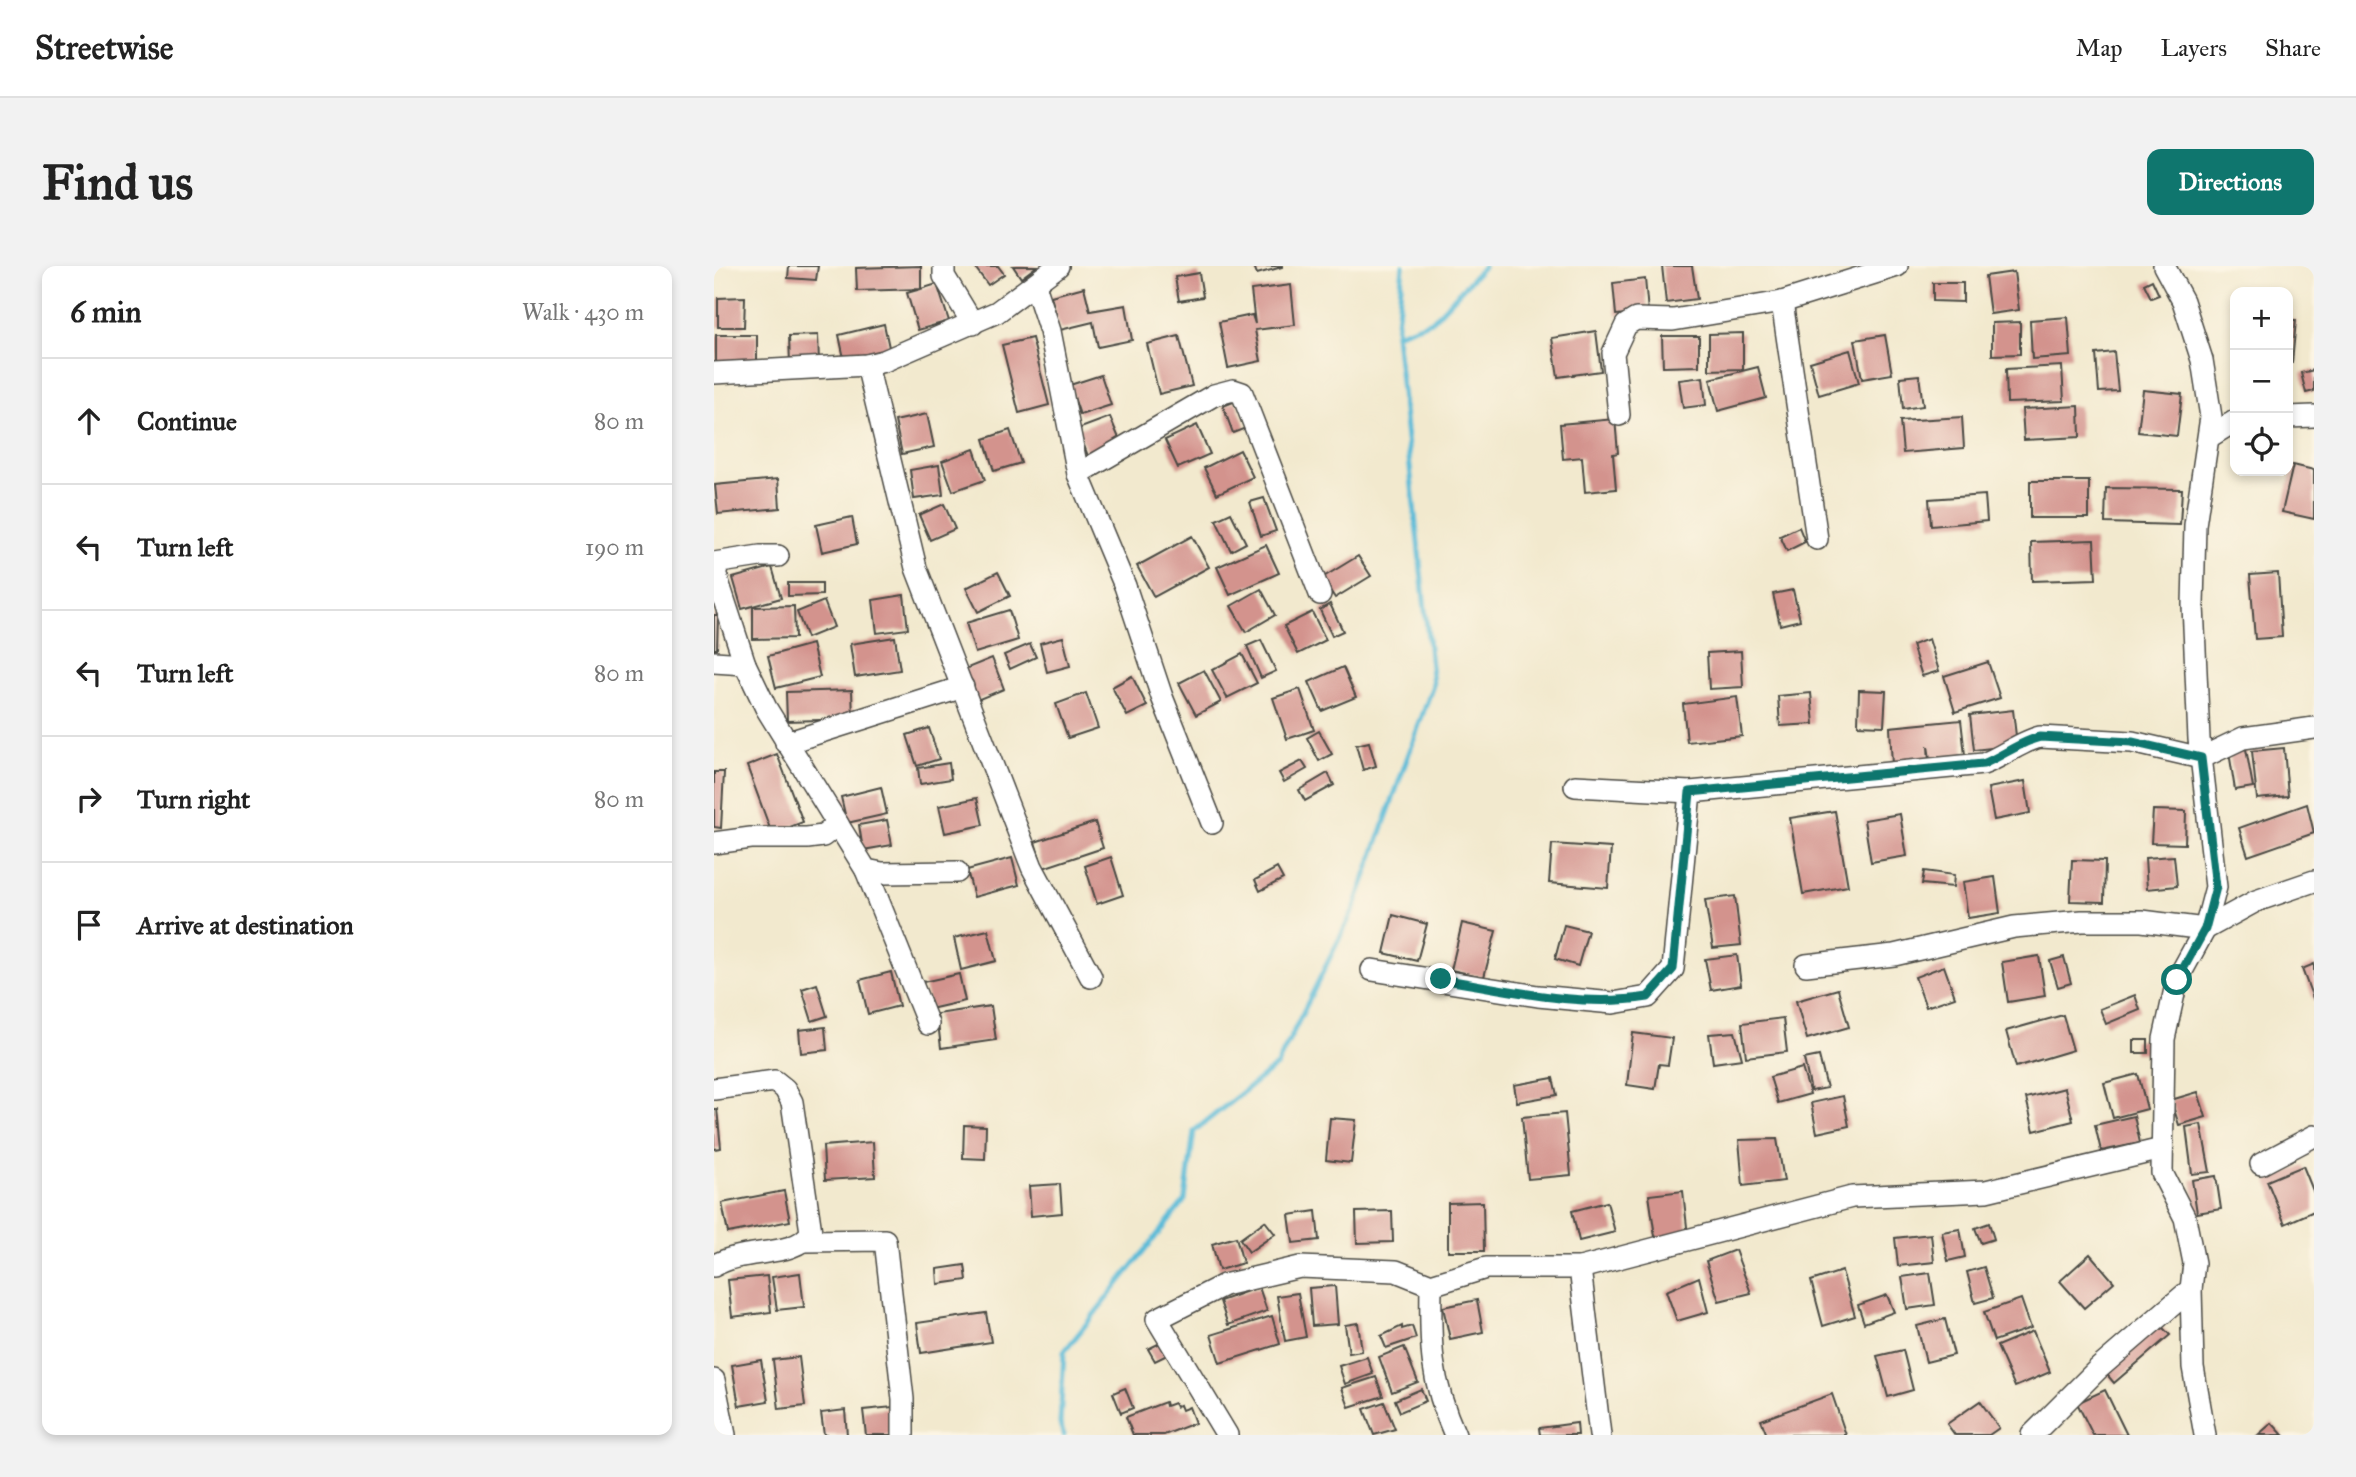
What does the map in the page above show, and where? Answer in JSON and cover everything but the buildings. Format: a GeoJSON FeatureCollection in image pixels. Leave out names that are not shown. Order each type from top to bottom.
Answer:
{"type":"FeatureCollection","features":[{"type":"Feature","properties":{"kind":"street"},"geometry":{"type":"LineString","coordinates":[[944,266],[944,276],[973,324]]}},
{"type":"Feature","properties":{"kind":"street"},"geometry":{"type":"LineString","coordinates":[[714,373],[867,365],[973,324],[996,312],[1058,266]]}},
{"type":"Feature","properties":{"kind":"street"},"geometry":{"type":"LineString","coordinates":[[1619,415],[1613,353],[1626,325],[1636,319],[1673,320],[1782,302],[1897,266]]}},
{"type":"Feature","properties":{"kind":"street"},"geometry":{"type":"LineString","coordinates":[[2164,266],[2183,301],[2202,360],[2211,418],[2195,525],[2193,605],[2201,758],[2216,887],[2205,929],[2177,980],[2164,1039],[2161,1173],[2185,1218],[2194,1264],[2191,1289],[2193,1367],[2205,1435]]}},
{"type":"Feature","properties":{"kind":"street"},"geometry":{"type":"LineString","coordinates":[[1035,285],[1050,331],[1078,474],[1125,586],[1162,697],[1212,823]]}},
{"type":"Feature","properties":{"kind":"street"},"geometry":{"type":"LineString","coordinates":[[1782,302],[1816,538]]}},
{"type":"Feature","properties":{"kind":"street"},"geometry":{"type":"LineString","coordinates":[[867,365],[916,568],[1032,867],[1091,977]]}},
{"type":"Feature","properties":{"kind":"street"},"geometry":{"type":"LineString","coordinates":[[1078,474],[1214,395],[1233,390],[1242,393],[1320,594]]}},
{"type":"Feature","properties":{"kind":"street"},"geometry":{"type":"LineString","coordinates":[[2293,417],[2314,416]]}},
{"type":"Feature","properties":{"kind":"street"},"geometry":{"type":"LineString","coordinates":[[2209,437],[2230,424]]}},
{"type":"Feature","properties":{"kind":"street"},"geometry":{"type":"LineString","coordinates":[[714,563],[778,556]]}},
{"type":"Feature","properties":{"kind":"street"},"geometry":{"type":"LineString","coordinates":[[714,569],[745,664],[786,743],[866,870],[928,1024]]}},
{"type":"Feature","properties":{"kind":"street"},"geometry":{"type":"LineString","coordinates":[[714,662],[745,664]]}},
{"type":"Feature","properties":{"kind":"street"},"geometry":{"type":"LineString","coordinates":[[786,743],[963,687]]}},
{"type":"Feature","properties":{"kind":"street"},"geometry":{"type":"LineString","coordinates":[[1575,786],[1690,792],[1983,764],[2009,754],[2027,740],[2040,737],[2132,742],[2201,758],[2244,738],[2314,728]]}},
{"type":"Feature","properties":{"kind":"street"},"geometry":{"type":"LineString","coordinates":[[1373,970],[1538,996],[1613,1003],[1648,997],[1673,969],[1690,792]]}},
{"type":"Feature","properties":{"kind":"street"},"geometry":{"type":"LineString","coordinates":[[714,843],[751,838],[823,836],[838,824]]}},
{"type":"Feature","properties":{"kind":"street"},"geometry":{"type":"LineString","coordinates":[[866,870],[882,873],[957,872]]}},
{"type":"Feature","properties":{"kind":"street"},"geometry":{"type":"LineString","coordinates":[[1806,965],[1894,955],[2014,927],[2041,924],[2142,921],[2205,929],[2256,901],[2314,881]]}},
{"type":"Feature","properties":{"kind":"street"},"geometry":{"type":"LineString","coordinates":[[714,1089],[775,1081],[785,1089],[792,1102],[811,1231],[805,1241]]}},
{"type":"Feature","properties":{"kind":"street"},"geometry":{"type":"LineString","coordinates":[[2261,1164],[2314,1136]]}},
{"type":"Feature","properties":{"kind":"street"},"geometry":{"type":"LineString","coordinates":[[1227,1435],[1157,1319],[1224,1285],[1300,1267],[1396,1271],[1431,1285],[1486,1268],[1580,1268],[1852,1197],[1986,1191],[2162,1149]]}},
{"type":"Feature","properties":{"kind":"street"},"geometry":{"type":"LineString","coordinates":[[714,1266],[728,1257],[794,1247],[805,1241],[885,1240],[903,1399],[903,1435]]}},
{"type":"Feature","properties":{"kind":"street"},"geometry":{"type":"LineString","coordinates":[[1580,1268],[1600,1435]]}},
{"type":"Feature","properties":{"kind":"street"},"geometry":{"type":"LineString","coordinates":[[1431,1285],[1429,1350],[1443,1407],[1455,1435]]}},
{"type":"Feature","properties":{"kind":"street"},"geometry":{"type":"LineString","coordinates":[[2032,1435],[2098,1369],[2191,1289]]}},
{"type":"Feature","properties":{"kind":"street"},"geometry":{"type":"LineString","coordinates":[[714,1380],[725,1435]]}},
{"type":"Feature","properties":{"kind":"waterway"},"geometry":{"type":"LineString","coordinates":[[1064,1435],[1060,1424],[1064,1352],[1185,1200],[1194,1131],[1277,1065],[1354,909],[1433,685],[1396,334],[1403,266]]}},
{"type":"Feature","properties":{"kind":"waterway"},"geometry":{"type":"LineString","coordinates":[[1396,334],[1432,321],[1484,266]]}},
{"type":"Feature","properties":{"kind":"route"},"geometry":{"type":"LineString","coordinates":[[1441,979],[1538,996],[1613,1003],[1648,997],[1673,969],[1690,792],[1734,790],[1775,783],[1983,764],[2009,754],[2027,740],[2040,737],[2132,742],[2201,758],[2216,887],[2205,929],[2177,980]]}}]}
